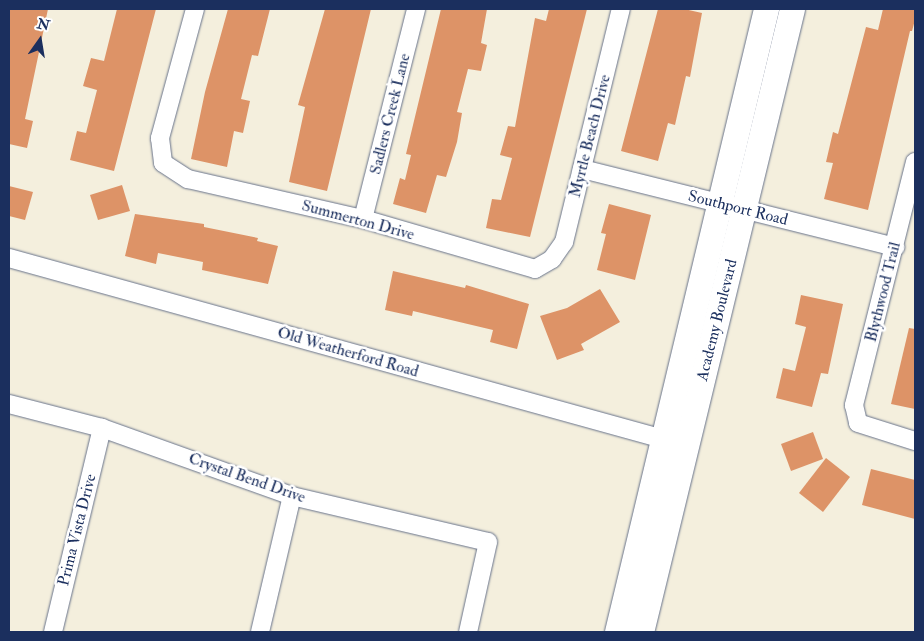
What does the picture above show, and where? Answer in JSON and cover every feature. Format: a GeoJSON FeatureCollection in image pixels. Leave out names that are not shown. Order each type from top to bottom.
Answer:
{"type":"FeatureCollection","features":[{"type":"Feature","properties":{"kind":"main road","name":"Academy Boulevard"},"geometry":{"type":"LineString","coordinates":[[617,632],[661,439],[766,9]]}},
{"type":"Feature","properties":{"kind":"main road","name":"Academy Boulevard"},"geometry":{"type":"LineString","coordinates":[[642,632],[792,9]]}},
{"type":"Feature","properties":{"kind":"street","name":"Summerton Drive"},"geometry":{"type":"LineString","coordinates":[[195,9],[160,138],[163,163],[188,179],[364,219],[535,269],[552,259]]}},
{"type":"Feature","properties":{"kind":"street","name":"Sadlers Creek Lane"},"geometry":{"type":"LineString","coordinates":[[364,219],[416,9]]}},
{"type":"Feature","properties":{"kind":"street","name":"Myrtle Beach Drive"},"geometry":{"type":"LineString","coordinates":[[552,259],[564,242],[621,9]]}},
{"type":"Feature","properties":{"kind":"street","name":"Blythwood Trail"},"geometry":{"type":"LineString","coordinates":[[915,162],[854,405],[858,422],[915,441]]}},
{"type":"Feature","properties":{"kind":"street","name":"Southport Road"},"geometry":{"type":"LineString","coordinates":[[582,168],[895,247]]}},
{"type":"Feature","properties":{"kind":"street","name":"Old Weatherford Road"},"geometry":{"type":"LineString","coordinates":[[9,258],[686,446]]}},
{"type":"Feature","properties":{"kind":"street","name":"Crystal Bend Drive"},"geometry":{"type":"LineString","coordinates":[[9,404],[102,428],[292,496],[488,542],[468,632]]}},
{"type":"Feature","properties":{"kind":"street","name":"Prima Vista Drive"},"geometry":{"type":"LineString","coordinates":[[53,632],[102,428]]}},
{"type":"Feature","properties":{"kind":"street"},"geometry":{"type":"LineString","coordinates":[[260,632],[292,496]]}},
{"type":"Feature","properties":{"kind":"building"},"geometry":{"type":"Polygon","coordinates":[[[9,9],[48,9],[25,119],[33,121],[27,148],[9,144],[9,9]]]}},
{"type":"Feature","properties":{"kind":"building"},"geometry":{"type":"Polygon","coordinates":[[[117,9],[156,9],[114,171],[70,160],[77,131],[86,133],[97,90],[83,86],[91,58],[104,61],[117,9]]]}},
{"type":"Feature","properties":{"kind":"building"},"geometry":{"type":"Polygon","coordinates":[[[228,9],[270,9],[258,56],[252,55],[241,99],[250,101],[243,133],[234,131],[227,167],[191,159],[205,92],[228,9]]]}},
{"type":"Feature","properties":{"kind":"building"},"geometry":{"type":"Polygon","coordinates":[[[325,9],[371,9],[327,191],[289,182],[305,107],[298,105],[325,9]]]}},
{"type":"Feature","properties":{"kind":"building"},"geometry":{"type":"Polygon","coordinates":[[[441,9],[487,9],[481,43],[487,45],[481,71],[468,69],[457,112],[462,113],[457,142],[446,177],[437,175],[426,213],[393,204],[400,178],[405,180],[411,155],[406,154],[441,9]]]}},
{"type":"Feature","properties":{"kind":"building"},"geometry":{"type":"Polygon","coordinates":[[[549,9],[587,9],[530,237],[486,228],[492,199],[501,200],[512,158],[500,155],[508,126],[515,127],[535,18],[546,21],[549,9]]]}},
{"type":"Feature","properties":{"kind":"building"},"geometry":{"type":"Polygon","coordinates":[[[658,9],[684,9],[702,13],[690,77],[686,76],[675,125],[668,123],[658,161],[621,151],[658,9]]]}},
{"type":"Feature","properties":{"kind":"building"},"geometry":{"type":"Polygon","coordinates":[[[883,9],[915,9],[915,20],[912,31],[910,31],[868,210],[824,199],[833,163],[826,162],[833,132],[838,134],[866,27],[878,30],[883,9]]]}},
{"type":"Feature","properties":{"kind":"building"},"geometry":{"type":"Polygon","coordinates":[[[122,185],[130,211],[98,220],[90,195],[122,185]]]}},
{"type":"Feature","properties":{"kind":"building"},"geometry":{"type":"Polygon","coordinates":[[[9,186],[33,192],[25,220],[9,216],[9,186]]]}},
{"type":"Feature","properties":{"kind":"building"},"geometry":{"type":"Polygon","coordinates":[[[609,204],[651,215],[635,280],[597,270],[606,234],[601,233],[609,204]]]}},
{"type":"Feature","properties":{"kind":"building"},"geometry":{"type":"Polygon","coordinates":[[[135,214],[204,224],[204,227],[258,238],[257,241],[278,246],[268,284],[202,270],[203,262],[158,253],[156,264],[125,256],[135,214]]]}},
{"type":"Feature","properties":{"kind":"building"},"geometry":{"type":"Polygon","coordinates":[[[393,271],[465,288],[466,285],[529,304],[517,349],[490,342],[493,330],[413,311],[412,316],[385,310],[393,271]]]}},
{"type":"Feature","properties":{"kind":"building"},"geometry":{"type":"Polygon","coordinates":[[[600,289],[620,322],[581,344],[584,350],[557,360],[540,316],[567,308],[600,289]]]}},
{"type":"Feature","properties":{"kind":"building"},"geometry":{"type":"Polygon","coordinates":[[[801,295],[843,304],[828,374],[821,373],[812,407],[776,398],[783,368],[795,371],[806,327],[795,324],[801,295]]]}},
{"type":"Feature","properties":{"kind":"building"},"geometry":{"type":"Polygon","coordinates":[[[909,328],[915,329],[915,409],[891,404],[909,328]]]}},
{"type":"Feature","properties":{"kind":"building"},"geometry":{"type":"Polygon","coordinates":[[[813,432],[823,459],[791,471],[781,444],[813,432]]]}},
{"type":"Feature","properties":{"kind":"building"},"geometry":{"type":"Polygon","coordinates":[[[826,458],[850,477],[823,512],[799,493],[826,458]]]}},
{"type":"Feature","properties":{"kind":"building"},"geometry":{"type":"Polygon","coordinates":[[[871,469],[915,480],[915,519],[862,505],[871,469]]]}}]}
